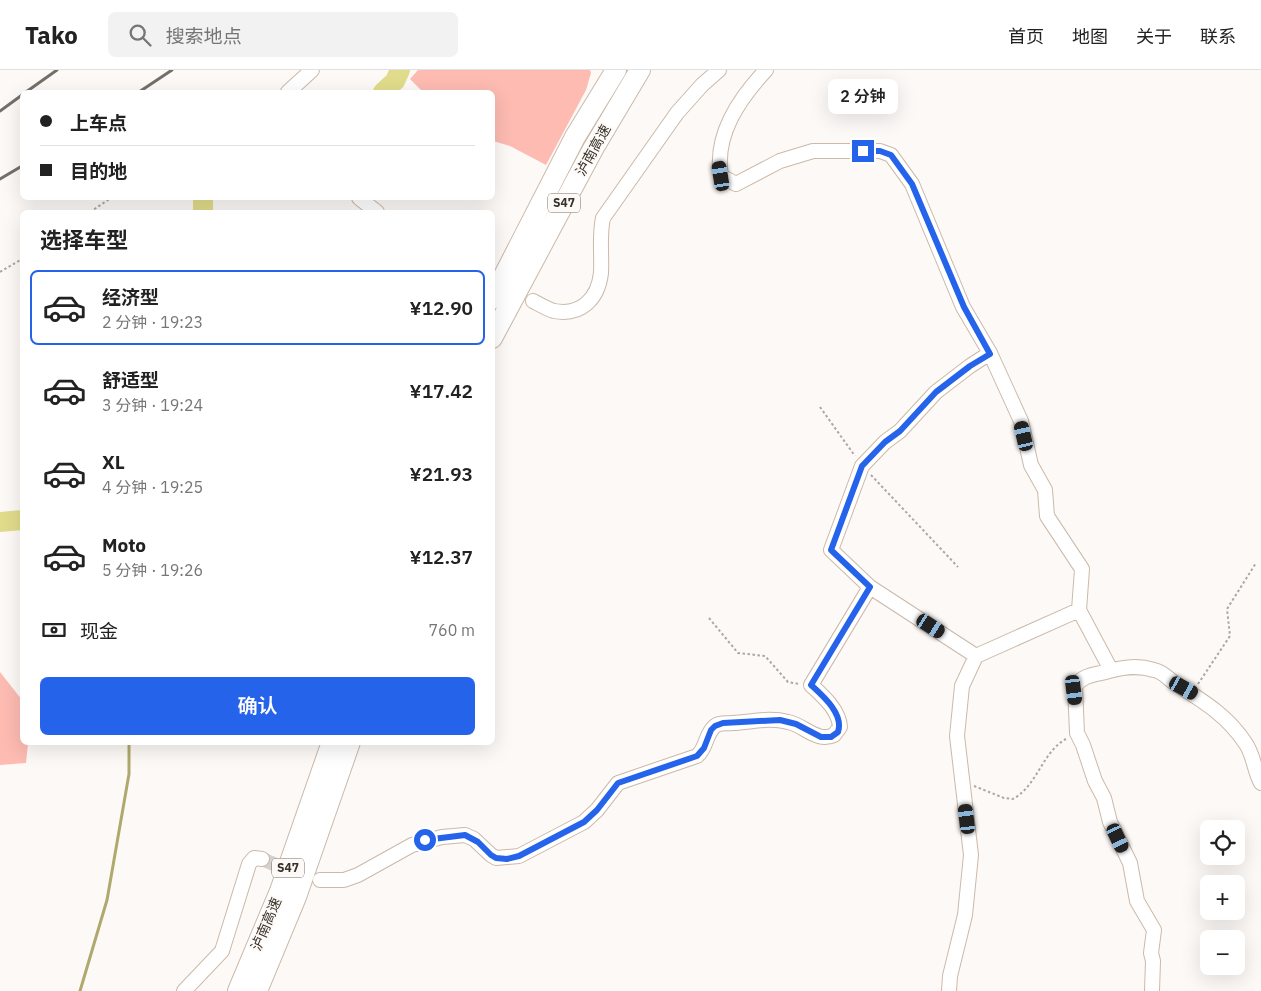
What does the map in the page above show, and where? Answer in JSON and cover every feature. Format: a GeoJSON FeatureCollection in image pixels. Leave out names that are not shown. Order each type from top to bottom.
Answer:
{"type":"FeatureCollection","features":[{"type":"Feature","properties":{"kind":"highway","name":"泸南高速"},"geometry":{"type":"LineString","coordinates":[[495,293],[574,137],[616,70]]}},
{"type":"Feature","properties":{"kind":"highway","name":"泸南高速"},"geometry":{"type":"LineString","coordinates":[[495,332],[592,149],[640,70]]}},
{"type":"Feature","properties":{"kind":"highway","name":"泸南高速"},"geometry":{"type":"LineString","coordinates":[[238,991],[280,891],[331,745]]}},
{"type":"Feature","properties":{"kind":"highway","name":"泸南高速"},"geometry":{"type":"LineString","coordinates":[[257,991],[296,897],[349,745]]}},
{"type":"Feature","properties":{"kind":"street"},"geometry":{"type":"LineString","coordinates":[[290,90],[312,70]]}},
{"type":"Feature","properties":{"kind":"street"},"geometry":{"type":"LineString","coordinates":[[533,300],[552,310],[568,312],[589,303],[598,286],[601,272],[600,231],[603,218],[677,113],[702,84],[719,70]]}},
{"type":"Feature","properties":{"kind":"street"},"geometry":{"type":"LineString","coordinates":[[766,70],[735,108],[724,135],[718,160],[721,176],[736,184],[780,161],[813,151],[880,151],[891,155],[912,184],[964,307],[990,354],[1021,421],[1032,465],[1045,490],[1047,516],[1082,569],[1079,610],[1112,670]]}},
{"type":"Feature","properties":{"kind":"street"},"geometry":{"type":"LineString","coordinates":[[362,200],[374,210]]}},
{"type":"Feature","properties":{"kind":"street"},"geometry":{"type":"LineString","coordinates":[[976,656],[870,587],[831,550],[862,466],[885,442],[900,431],[936,392],[970,366],[990,354]]}},
{"type":"Feature","properties":{"kind":"street"},"geometry":{"type":"LineString","coordinates":[[320,880],[344,880],[358,875],[412,845],[442,837],[465,835],[478,842],[496,858],[507,859],[519,856],[584,822],[597,810],[618,783],[697,756],[704,748],[711,730],[719,724],[780,720],[796,724],[821,737],[831,737],[838,732],[840,727],[837,716],[828,702],[811,685],[870,587]]}},
{"type":"Feature","properties":{"kind":"street"},"geometry":{"type":"LineString","coordinates":[[949,991],[950,976],[965,915],[971,855],[957,736],[962,686],[976,656],[1079,610]]}},
{"type":"Feature","properties":{"kind":"street"},"geometry":{"type":"LineString","coordinates":[[1152,991],[1153,961],[1151,953],[1154,930],[1137,901],[1130,863],[1110,822],[1104,798],[1095,781],[1083,745],[1076,733],[1075,686],[1085,676],[1125,666],[1163,673],[1224,717],[1246,744],[1261,783]]}},
{"type":"Feature","properties":{"kind":"street"},"geometry":{"type":"LineString","coordinates":[[184,991],[222,951],[249,864],[254,858],[262,859]]}},
{"type":"Feature","properties":{"kind":"path"},"geometry":{"type":"LineString","coordinates":[[93,210],[108,200]]}},
{"type":"Feature","properties":{"kind":"path"},"geometry":{"type":"LineString","coordinates":[[0,272],[20,260]]}},
{"type":"Feature","properties":{"kind":"path"},"geometry":{"type":"LineString","coordinates":[[820,407],[862,466],[958,567]]}},
{"type":"Feature","properties":{"kind":"path"},"geometry":{"type":"LineString","coordinates":[[1192,693],[1230,636],[1227,610],[1256,563]]}},
{"type":"Feature","properties":{"kind":"path"},"geometry":{"type":"LineString","coordinates":[[709,618],[738,652],[766,656],[788,682],[811,685]]}},
{"type":"Feature","properties":{"kind":"path"},"geometry":{"type":"LineString","coordinates":[[962,782],[1004,798],[1013,799],[1026,790],[1055,746],[1076,733]]}},
{"type":"Feature","properties":{"kind":"shaded area"},"geometry":{"type":"Polygon","coordinates":[[[418,70],[590,70],[591,73],[586,90],[546,165],[510,146],[495,142],[495,90],[421,90],[410,79],[418,70]]]}},
{"type":"Feature","properties":{"kind":"shaded area"},"geometry":{"type":"Polygon","coordinates":[[[0,672],[20,697],[20,745],[28,745],[26,763],[0,765],[0,672]]]}},
{"type":"Feature","properties":{"kind":"waterway"},"geometry":{"type":"LineString","coordinates":[[385,90],[395,81],[400,70]]}},
{"type":"Feature","properties":{"kind":"waterway"},"geometry":{"type":"LineString","coordinates":[[203,200],[203,210]]}},
{"type":"Feature","properties":{"kind":"waterway"},"geometry":{"type":"LineString","coordinates":[[0,522],[20,520]]}},
{"type":"Feature","properties":{"kind":"waterway"},"geometry":{"type":"LineString","coordinates":[[80,991],[107,900],[129,774],[129,745]]}},
{"type":"Feature","properties":{"kind":"tunnel"},"geometry":{"type":"LineString","coordinates":[[262,859],[295,873]]}},
{"type":"Feature","properties":{"kind":"railway"},"geometry":{"type":"LineString","coordinates":[[29,90],[57,70]]}},
{"type":"Feature","properties":{"kind":"railway"},"geometry":{"type":"LineString","coordinates":[[142,90],[172,70]]}},
{"type":"Feature","properties":{"kind":"railway"},"geometry":{"type":"LineString","coordinates":[[0,111],[20,96]]}},
{"type":"Feature","properties":{"kind":"railway"},"geometry":{"type":"LineString","coordinates":[[0,179],[20,167]]}},
{"type":"Feature","properties":{"kind":"route"},"geometry":{"type":"LineString","coordinates":[[425,840],[465,835],[478,842],[496,858],[513,858],[528,853],[547,840],[574,829],[584,822],[597,810],[618,783],[697,756],[704,748],[711,730],[719,724],[780,720],[796,724],[821,737],[831,737],[838,732],[840,727],[834,710],[811,685],[870,587],[831,550],[862,466],[885,442],[900,431],[936,392],[970,366],[990,354],[964,307],[912,184],[891,155],[880,151],[863,151]]}}]}
